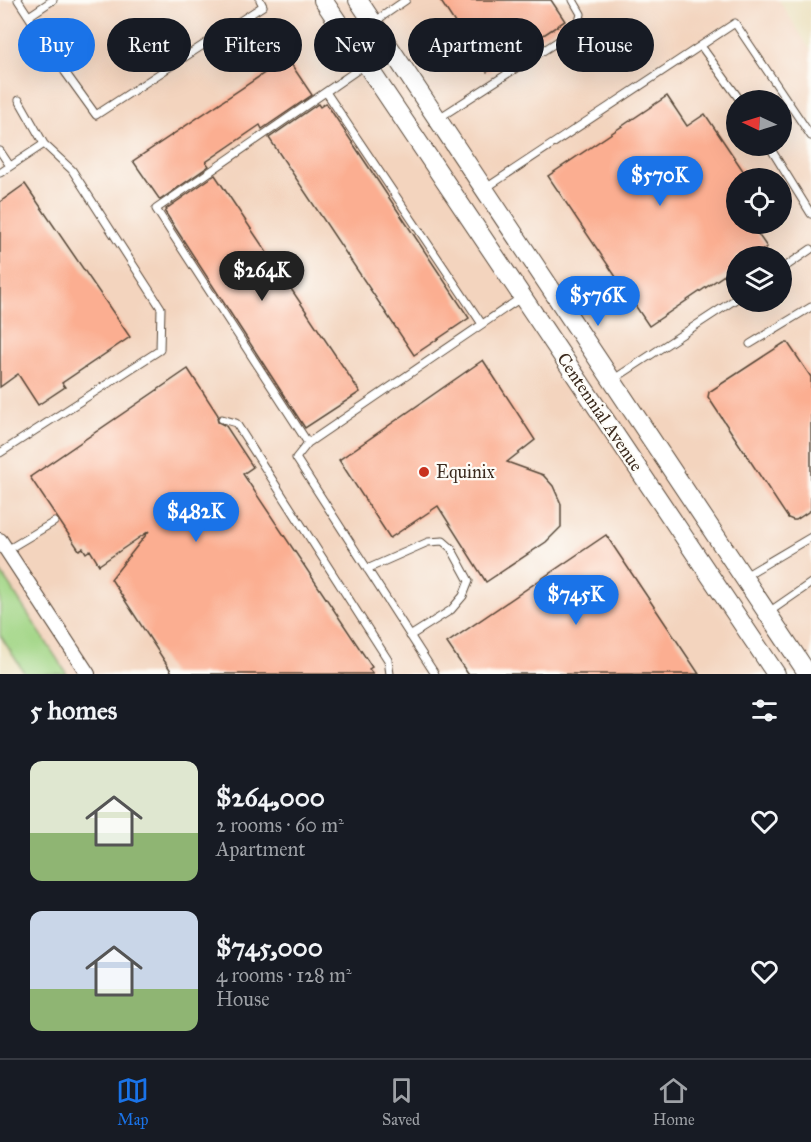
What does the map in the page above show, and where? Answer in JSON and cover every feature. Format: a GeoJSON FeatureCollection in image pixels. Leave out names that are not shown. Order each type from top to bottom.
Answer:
{"type":"FeatureCollection","features":[{"type":"Feature","properties":{"kind":"main road","name":"Centennial Avenue"},"geometry":{"type":"LineString","coordinates":[[323,0],[335,18]]}},
{"type":"Feature","properties":{"kind":"main road","name":"Centennial Avenue"},"geometry":{"type":"LineString","coordinates":[[358,0],[370,18]]}},
{"type":"Feature","properties":{"kind":"main road","name":"Centennial Avenue"},"geometry":{"type":"LineString","coordinates":[[396,58],[808,674]]}},
{"type":"Feature","properties":{"kind":"main road","name":"Centennial Avenue"},"geometry":{"type":"LineString","coordinates":[[371,72],[776,674]]}},
{"type":"Feature","properties":{"kind":"street"},"geometry":{"type":"LineString","coordinates":[[3,545],[88,674]]}},
{"type":"Feature","properties":{"kind":"lane"},"geometry":{"type":"LineString","coordinates":[[18,0],[96,115],[263,6],[260,0]]}},
{"type":"Feature","properties":{"kind":"lane"},"geometry":{"type":"LineString","coordinates":[[28,16],[53,0]]}},
{"type":"Feature","properties":{"kind":"lane"},"geometry":{"type":"LineString","coordinates":[[380,18],[406,0]]}},
{"type":"Feature","properties":{"kind":"lane"},"geometry":{"type":"LineString","coordinates":[[437,119],[577,29],[581,14],[573,0]]}},
{"type":"Feature","properties":{"kind":"lane"},"geometry":{"type":"LineString","coordinates":[[484,189],[735,23],[811,136]]}},
{"type":"Feature","properties":{"kind":"lane"},"geometry":{"type":"LineString","coordinates":[[701,46],[733,90]]}},
{"type":"Feature","properties":{"kind":"lane"},"geometry":{"type":"LineString","coordinates":[[308,443],[156,209],[355,72]]}},
{"type":"Feature","properties":{"kind":"lane"},"geometry":{"type":"LineString","coordinates":[[326,92],[482,324]]}},
{"type":"Feature","properties":{"kind":"lane"},"geometry":{"type":"LineString","coordinates":[[0,453],[160,350],[161,308],[72,170],[44,144],[19,100]]}},
{"type":"Feature","properties":{"kind":"lane"},"geometry":{"type":"LineString","coordinates":[[0,173],[44,144]]}},
{"type":"Feature","properties":{"kind":"lane"},"geometry":{"type":"LineString","coordinates":[[0,151],[10,166]]}},
{"type":"Feature","properties":{"kind":"lane"},"geometry":{"type":"LineString","coordinates":[[775,156],[811,214]]}},
{"type":"Feature","properties":{"kind":"lane"},"geometry":{"type":"LineString","coordinates":[[792,262],[811,249]]}},
{"type":"Feature","properties":{"kind":"lane"},"geometry":{"type":"LineString","coordinates":[[435,674],[296,458],[308,443],[523,297]]}},
{"type":"Feature","properties":{"kind":"lane"},"geometry":{"type":"LineString","coordinates":[[612,380],[726,306]]}},
{"type":"Feature","properties":{"kind":"lane"},"geometry":{"type":"LineString","coordinates":[[750,344],[811,306]]}},
{"type":"Feature","properties":{"kind":"lane"},"geometry":{"type":"LineString","coordinates":[[222,419],[236,423],[388,660],[390,674]]}},
{"type":"Feature","properties":{"kind":"lane"},"geometry":{"type":"LineString","coordinates":[[3,545],[54,522]]}},
{"type":"Feature","properties":{"kind":"lane"},"geometry":{"type":"LineString","coordinates":[[743,577],[811,537]]}},
{"type":"Feature","properties":{"kind":"lane"},"geometry":{"type":"LineString","coordinates":[[367,569],[428,542],[443,541],[451,548],[469,581],[463,596],[451,610],[410,636]]}},
{"type":"Feature","properties":{"kind":"lane"},"geometry":{"type":"LineString","coordinates":[[767,613],[811,583]]}},
{"type":"Feature","properties":{"kind":"shaded area"},"geometry":{"type":"Polygon","coordinates":[[[0,0],[779,0],[811,51],[811,674],[67,674],[0,571],[0,0]]]}},
{"type":"Feature","properties":{"kind":"green space"},"geometry":{"type":"Polygon","coordinates":[[[0,571],[67,674],[25,674],[0,635],[0,571]]]}},
{"type":"Feature","properties":{"kind":"building"},"geometry":{"type":"Polygon","coordinates":[[[440,0],[551,0],[563,18],[556,18],[556,27],[544,35],[544,18],[452,18],[440,0]]]}},
{"type":"Feature","properties":{"kind":"building"},"geometry":{"type":"Polygon","coordinates":[[[266,72],[296,72],[312,95],[262,129],[260,125],[206,162],[209,166],[160,200],[133,161],[266,72]]]}},
{"type":"Feature","properties":{"kind":"building"},"geometry":{"type":"Polygon","coordinates":[[[667,96],[687,126],[705,114],[726,145],[726,156],[733,156],[741,168],[726,168],[726,234],[758,234],[766,246],[726,246],[726,274],[649,326],[548,176],[667,96]]]}},
{"type":"Feature","properties":{"kind":"building"},"geometry":{"type":"Polygon","coordinates":[[[326,103],[469,318],[414,355],[269,138],[318,104],[320,107],[326,103]]]}},
{"type":"Feature","properties":{"kind":"building"},"geometry":{"type":"Polygon","coordinates":[[[215,175],[360,392],[305,428],[165,212],[166,209],[215,175]]]}},
{"type":"Feature","properties":{"kind":"building"},"geometry":{"type":"Polygon","coordinates":[[[25,184],[130,337],[62,383],[65,387],[38,405],[18,374],[0,387],[0,202],[25,184]]]}},
{"type":"Feature","properties":{"kind":"building"},"geometry":{"type":"Polygon","coordinates":[[[784,343],[788,343],[811,377],[811,510],[796,520],[788,518],[708,397],[709,392],[784,343]]]}},
{"type":"Feature","properties":{"kind":"building","name":"Equinix"},"geometry":{"type":"Polygon","coordinates":[[[483,360],[535,440],[507,462],[543,475],[553,486],[561,504],[561,527],[546,542],[486,582],[438,506],[390,538],[339,460],[483,360]]]}},
{"type":"Feature","properties":{"kind":"building"},"geometry":{"type":"Polygon","coordinates":[[[188,369],[218,415],[218,422],[226,426],[253,467],[243,474],[372,667],[369,669],[373,674],[173,674],[111,579],[149,531],[99,565],[90,550],[86,553],[83,548],[79,550],[30,477],[188,369]]]}},
{"type":"Feature","properties":{"kind":"building"},"geometry":{"type":"Polygon","coordinates":[[[606,535],[699,674],[468,674],[447,643],[606,535]]]}},
{"type":"Feature","properties":{"kind":"place","name":"Equinix"},"geometry":{"type":"Point","coordinates":[424,472]}}]}
